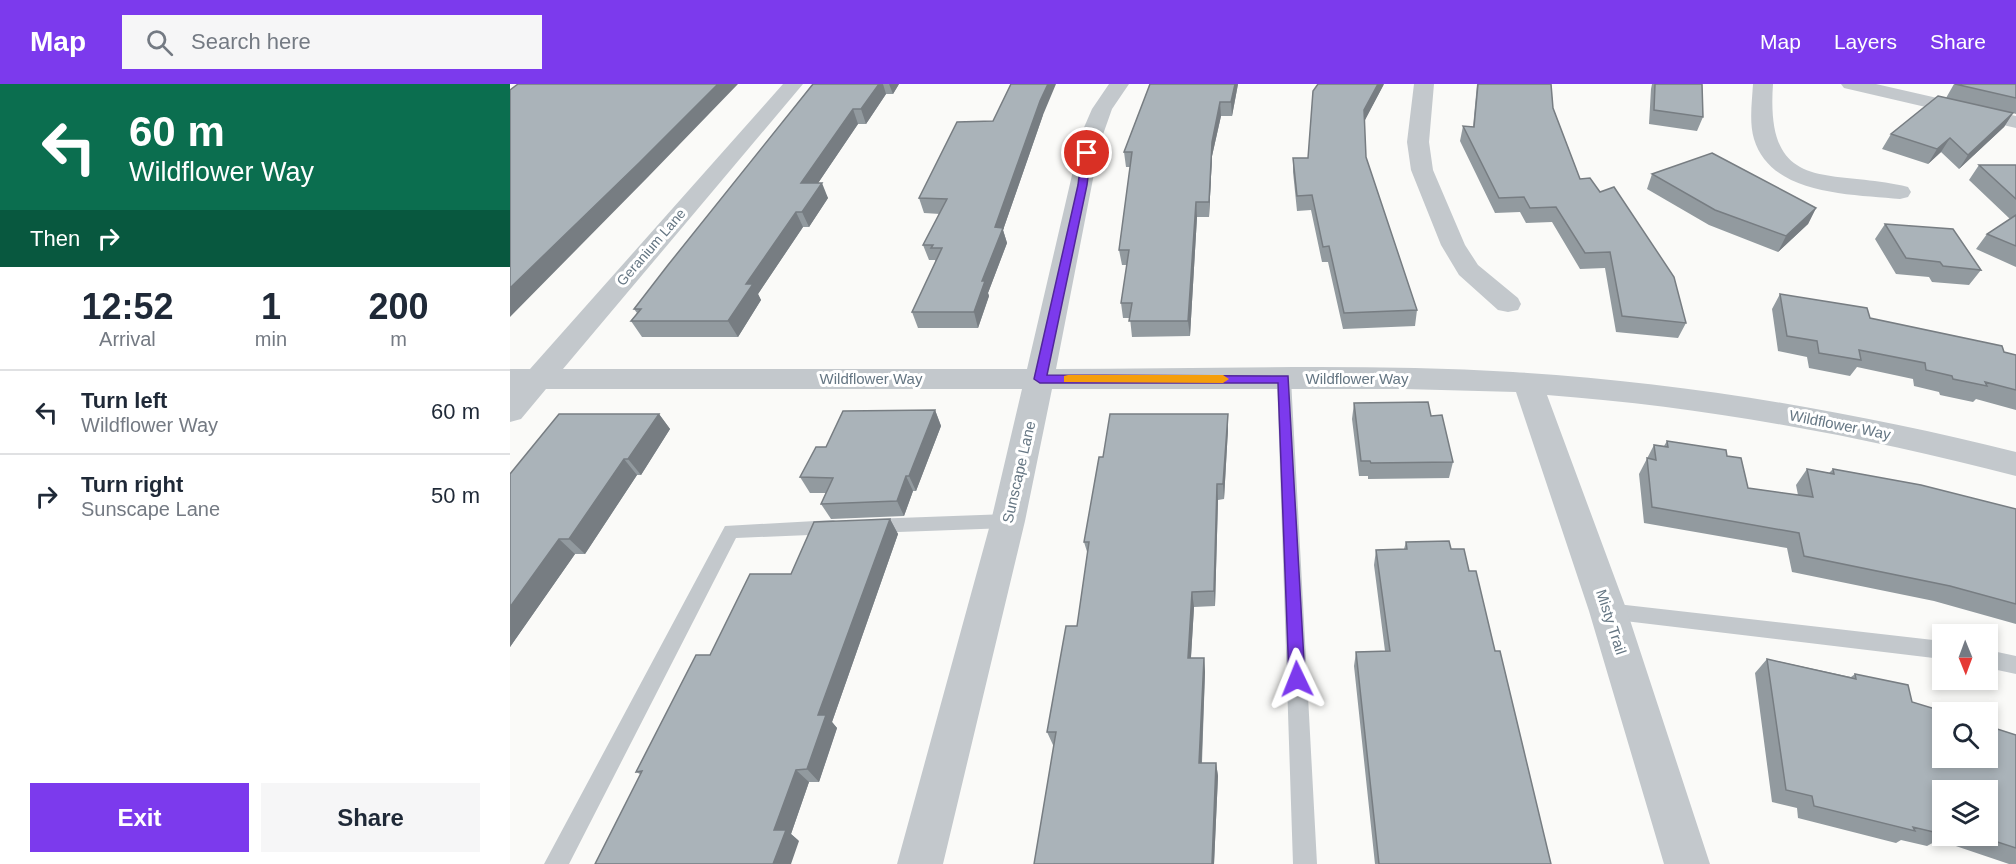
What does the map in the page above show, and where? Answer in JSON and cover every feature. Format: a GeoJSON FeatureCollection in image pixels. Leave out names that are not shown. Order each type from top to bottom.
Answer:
{"type":"FeatureCollection","features":[{"type":"Feature","properties":{"kind":"street","name":"Geranium Lane"},"geometry":{"type":"LineString","coordinates":[[510,411],[523,379],[794,84]]}},
{"type":"Feature","properties":{"kind":"street","name":"Sunscape Lane"},"geometry":{"type":"LineString","coordinates":[[920,864],[1008,521],[1082,185],[1089,138],[1101,108],[1119,84]]}},
{"type":"Feature","properties":{"kind":"street"},"geometry":{"type":"LineString","coordinates":[[1424,84],[1418,142],[1422,170],[1453,245],[1468,270],[1508,304]]}},
{"type":"Feature","properties":{"kind":"street"},"geometry":{"type":"LineString","coordinates":[[1763,84],[1760,116],[1763,130],[1773,156],[1784,166],[1796,174],[1830,183],[1900,192]]}},
{"type":"Feature","properties":{"kind":"street"},"geometry":{"type":"LineString","coordinates":[[1851,84],[2016,122]]}},
{"type":"Feature","properties":{"kind":"street","name":"Wildflower Way"},"geometry":{"type":"LineString","coordinates":[[523,379],[1284,379],[1528,383],[1777,412],[1946,445],[2016,464]]}},
{"type":"Feature","properties":{"kind":"street","name":"Misty Trail"},"geometry":{"type":"LineString","coordinates":[[1528,383],[1608,612],[1687,864]]}},
{"type":"Feature","properties":{"kind":"lane"},"geometry":{"type":"LineString","coordinates":[[1284,379],[1305,864]]}},
{"type":"Feature","properties":{"kind":"lane"},"geometry":{"type":"LineString","coordinates":[[556,864],[731,531],[1008,521]]}},
{"type":"Feature","properties":{"kind":"lane"},"geometry":{"type":"LineString","coordinates":[[1608,612],[1932,649]]}},
{"type":"Feature","properties":{"kind":"lane"},"geometry":{"type":"LineString","coordinates":[[1998,661],[2016,665]]}},
{"type":"Feature","properties":{"kind":"building"},"geometry":{"type":"Polygon","coordinates":[[[518,84],[718,84],[510,288],[510,90],[518,84]]]}},
{"type":"Feature","properties":{"kind":"building"},"geometry":{"type":"Polygon","coordinates":[[[813,84],[879,84],[861,109],[853,109],[801,183],[822,183],[802,212],[796,212],[746,284],[753,284],[728,321],[631,321],[641,309],[634,309],[813,84]]]}},
{"type":"Feature","properties":{"kind":"building"},"geometry":{"type":"Polygon","coordinates":[[[1011,84],[1048,84],[995,227],[1003,228],[982,281],[985,281],[974,312],[912,312],[942,248],[923,245],[947,199],[919,198],[957,122],[993,121],[1011,84]]]}},
{"type":"Feature","properties":{"kind":"building"},"geometry":{"type":"Polygon","coordinates":[[[1150,84],[1235,84],[1231,102],[1220,102],[1212,142],[1209,202],[1196,202],[1188,321],[1129,321],[1132,303],[1121,303],[1129,250],[1119,250],[1132,152],[1124,152],[1150,84]]]}},
{"type":"Feature","properties":{"kind":"building"},"geometry":{"type":"Polygon","coordinates":[[[1318,84],[1378,84],[1364,110],[1366,157],[1417,310],[1344,313],[1329,246],[1323,247],[1312,195],[1297,196],[1293,158],[1308,158],[1313,91],[1318,84]]]}},
{"type":"Feature","properties":{"kind":"building"},"geometry":{"type":"Polygon","coordinates":[[[1478,84],[1551,84],[1553,108],[1580,179],[1590,178],[1600,192],[1614,187],[1674,277],[1686,323],[1622,316],[1610,252],[1585,253],[1556,207],[1530,208],[1524,197],[1499,198],[1463,126],[1474,127],[1478,84]]]}},
{"type":"Feature","properties":{"kind":"building"},"geometry":{"type":"Polygon","coordinates":[[[1655,84],[1702,84],[1703,117],[1654,110],[1655,84]]]}},
{"type":"Feature","properties":{"kind":"building"},"geometry":{"type":"Polygon","coordinates":[[[1955,84],[2016,84],[2016,98],[1955,84]]]}},
{"type":"Feature","properties":{"kind":"building"},"geometry":{"type":"Polygon","coordinates":[[[1938,96],[2013,113],[1968,155],[1950,138],[1937,149],[1891,134],[1938,96]]]}},
{"type":"Feature","properties":{"kind":"building"},"geometry":{"type":"Polygon","coordinates":[[[1712,153],[1816,208],[1786,236],[1715,210],[1652,174],[1712,153]]]}},
{"type":"Feature","properties":{"kind":"building"},"geometry":{"type":"Polygon","coordinates":[[[1979,165],[2016,165],[2016,199],[1979,165]]]}},
{"type":"Feature","properties":{"kind":"building"},"geometry":{"type":"Polygon","coordinates":[[[2016,215],[2016,246],[1987,234],[2016,215]]]}},
{"type":"Feature","properties":{"kind":"building"},"geometry":{"type":"Polygon","coordinates":[[[1885,224],[1953,229],[1981,270],[1943,266],[1940,262],[1906,258],[1885,224]]]}},
{"type":"Feature","properties":{"kind":"building"},"geometry":{"type":"Polygon","coordinates":[[[1780,294],[1867,308],[1870,318],[2002,346],[2004,352],[2016,355],[2016,390],[1985,382],[1987,386],[1953,379],[1952,376],[1926,370],[1925,363],[1859,350],[1861,360],[1819,353],[1817,341],[1787,336],[1780,294]]]}},
{"type":"Feature","properties":{"kind":"building"},"geometry":{"type":"Polygon","coordinates":[[[1428,402],[1431,416],[1442,415],[1453,462],[1371,463],[1361,461],[1354,403],[1428,402]]]}},
{"type":"Feature","properties":{"kind":"building"},"geometry":{"type":"Polygon","coordinates":[[[935,410],[897,501],[821,504],[833,478],[800,477],[816,447],[826,447],[843,411],[935,410]]]}},
{"type":"Feature","properties":{"kind":"building"},"geometry":{"type":"Polygon","coordinates":[[[559,414],[659,414],[628,459],[624,459],[569,539],[559,539],[510,607],[510,474],[559,414]]]}},
{"type":"Feature","properties":{"kind":"building"},"geometry":{"type":"Polygon","coordinates":[[[1110,414],[1228,414],[1223,484],[1217,484],[1214,591],[1192,592],[1188,658],[1204,658],[1199,763],[1216,763],[1212,864],[1034,864],[1056,732],[1047,732],[1066,626],[1077,626],[1089,542],[1084,542],[1099,457],[1103,457],[1110,414]]]}},
{"type":"Feature","properties":{"kind":"building"},"geometry":{"type":"Polygon","coordinates":[[[1667,441],[1726,450],[1727,456],[1741,458],[1748,488],[1813,497],[1807,469],[1834,474],[1833,469],[1921,485],[2016,509],[2016,604],[1950,586],[1804,556],[1799,533],[1652,507],[1647,458],[1656,460],[1654,445],[1668,447],[1667,441]]]}},
{"type":"Feature","properties":{"kind":"building"},"geometry":{"type":"Polygon","coordinates":[[[890,519],[818,715],[826,715],[807,769],[796,770],[774,830],[786,830],[773,864],[595,864],[642,771],[636,772],[696,655],[710,655],[750,574],[791,574],[814,522],[890,519]]]}},
{"type":"Feature","properties":{"kind":"building"},"geometry":{"type":"Polygon","coordinates":[[[1449,541],[1451,549],[1464,549],[1469,571],[1476,571],[1495,651],[1500,651],[1551,864],[1379,864],[1356,652],[1390,651],[1376,550],[1407,549],[1406,542],[1449,541]]]}},
{"type":"Feature","properties":{"kind":"building"},"geometry":{"type":"Polygon","coordinates":[[[1767,659],[1856,679],[1855,674],[1908,685],[1912,702],[1932,708],[1932,768],[1998,768],[1998,729],[2016,735],[2016,848],[1998,842],[1998,780],[1932,780],[1932,832],[1913,827],[1915,831],[1814,806],[1812,796],[1786,790],[1767,659]]]}},
{"type":"Feature","properties":{"kind":"slow traffic"},"geometry":{"type":"LineString","coordinates":[[1068,379],[1223,379]]}},
{"type":"Feature","properties":{"kind":"route"},"geometry":{"type":"LineString","coordinates":[[1087,153],[1040,379],[1284,379],[1297,679]]}}]}
